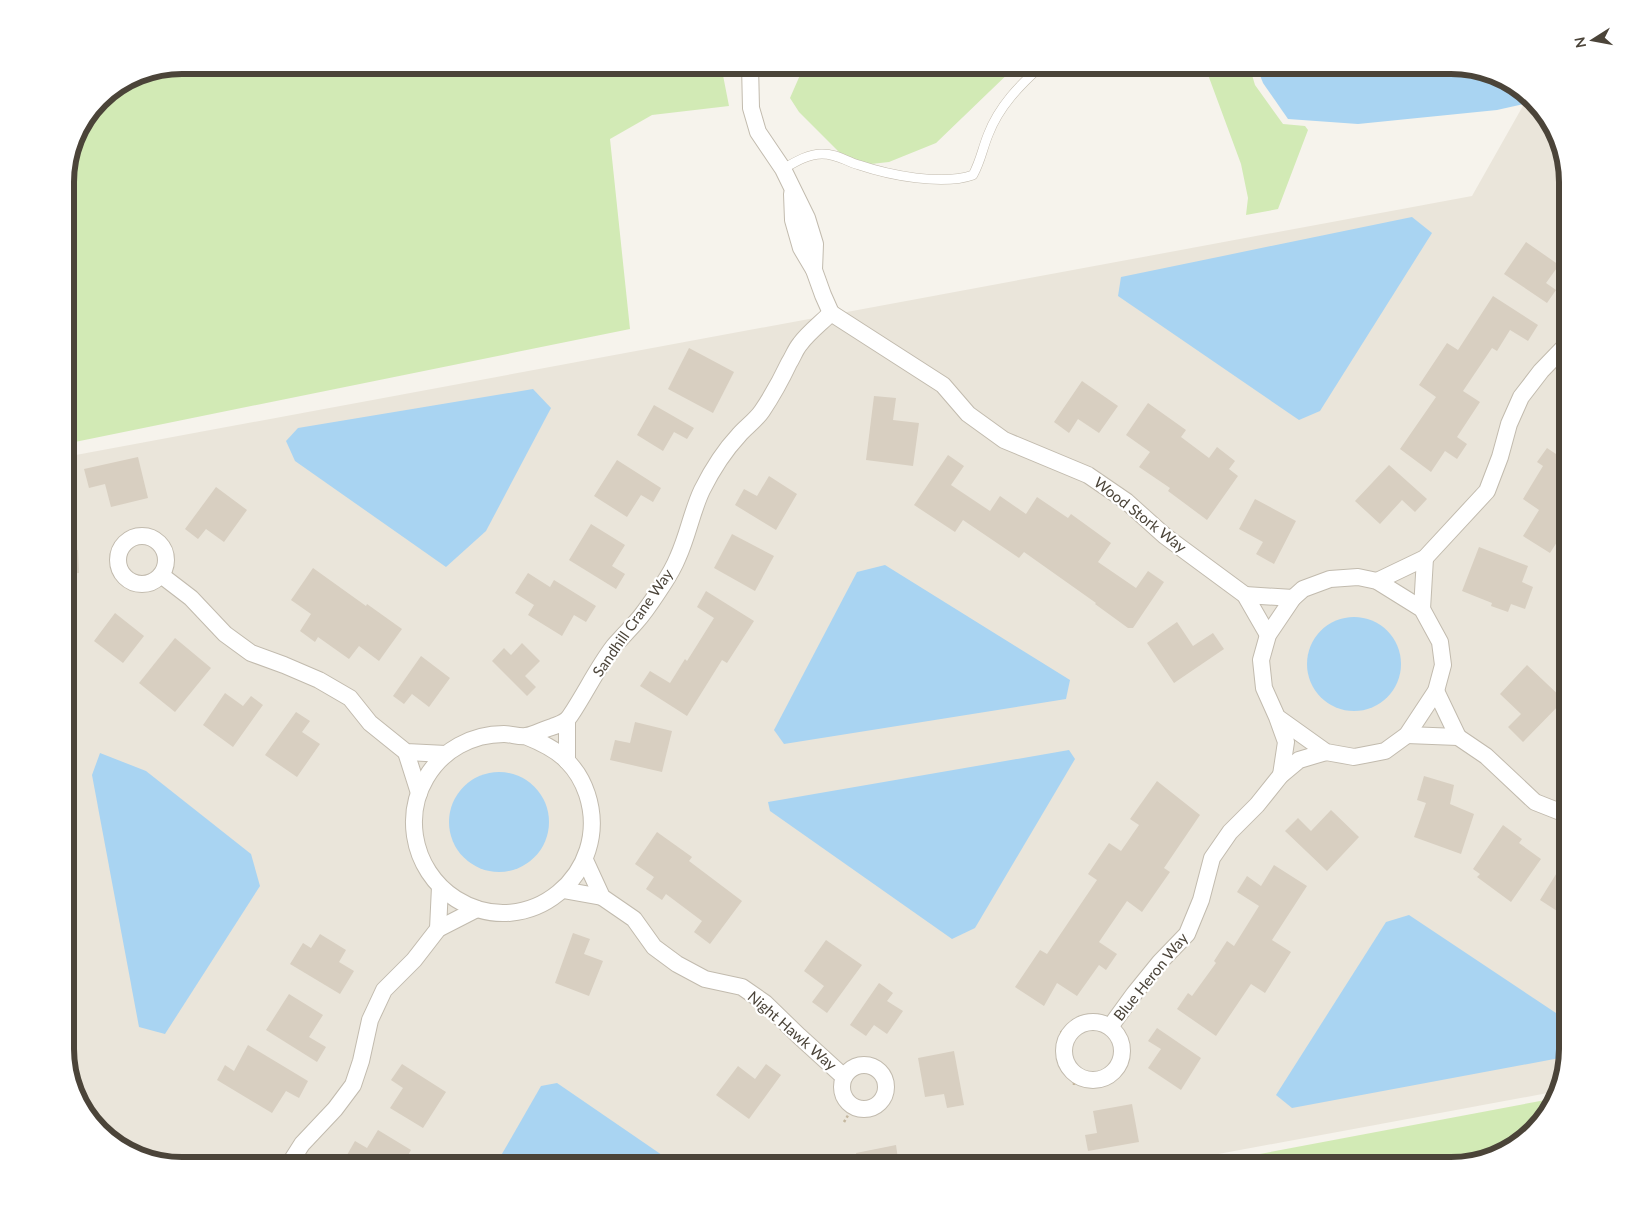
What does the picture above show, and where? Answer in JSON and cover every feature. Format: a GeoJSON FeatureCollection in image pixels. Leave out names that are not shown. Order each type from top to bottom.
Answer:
{"type":"FeatureCollection","features":[{"type":"Feature","properties":{"kind":"street"},"geometry":{"type":"LineString","coordinates":[[750,74],[751,108],[758,132],[783,169],[807,218],[815,244],[814,270],[831,313]]}},
{"type":"Feature","properties":{"kind":"street","name":"Wood Stork Way"},"geometry":{"type":"LineString","coordinates":[[831,313],[943,385],[968,414],[1004,440],[1088,475],[1126,501],[1165,536],[1245,595],[1268,635]]}},
{"type":"Feature","properties":{"kind":"street","name":"Sandhill Crane Way"},"geometry":{"type":"LineString","coordinates":[[567,721],[613,647],[638,620],[662,587],[678,557],[701,492],[716,465],[737,436],[761,414],[800,344],[831,313]]}},
{"type":"Feature","properties":{"kind":"street"},"geometry":{"type":"LineString","coordinates":[[1377,581],[1425,558],[1487,491],[1500,457],[1509,424],[1521,397],[1541,371],[1559,352]]}},
{"type":"Feature","properties":{"kind":"street"},"geometry":{"type":"LineString","coordinates":[[1422,609],[1425,558]]}},
{"type":"Feature","properties":{"kind":"street"},"geometry":{"type":"LineString","coordinates":[[161,575],[191,598],[225,634],[251,653],[319,680],[350,698],[370,724],[406,752],[419,793]]}},
{"type":"Feature","properties":{"kind":"street"},"geometry":{"type":"LineString","coordinates":[[1277,717],[1326,752],[1354,757],[1385,751],[1407,736],[1436,691],[1443,665],[1440,642],[1422,609],[1377,581],[1358,577],[1330,579],[1304,590],[1293,598],[1268,635],[1261,660],[1264,688],[1286,742],[1281,775]]}},
{"type":"Feature","properties":{"kind":"street"},"geometry":{"type":"LineString","coordinates":[[1245,595],[1293,598]]}},
{"type":"Feature","properties":{"kind":"street"},"geometry":{"type":"LineString","coordinates":[[1436,691],[1458,737],[1486,756],[1534,802],[1559,812]]}},
{"type":"Feature","properties":{"kind":"street"},"geometry":{"type":"LineString","coordinates":[[525,736],[567,721],[568,761]]}},
{"type":"Feature","properties":{"kind":"street"},"geometry":{"type":"LineString","coordinates":[[509,734],[525,736],[548,746],[568,761],[583,783],[591,808],[592,834],[585,860],[563,890],[544,903],[522,911],[499,913],[477,909],[457,900],[440,887],[424,865],[417,848],[414,820],[419,793],[433,767],[460,744],[484,736],[509,734]]}},
{"type":"Feature","properties":{"kind":"street"},"geometry":{"type":"LineString","coordinates":[[1407,736],[1458,737]]}},
{"type":"Feature","properties":{"kind":"street"},"geometry":{"type":"LineString","coordinates":[[406,752],[446,754]]}},
{"type":"Feature","properties":{"kind":"street","name":"Blue Heron Way"},"geometry":{"type":"LineString","coordinates":[[1110,1027],[1160,962],[1187,934],[1201,900],[1212,858],[1230,832],[1257,805],[1281,775],[1299,760],[1326,752]]}},
{"type":"Feature","properties":{"kind":"street"},"geometry":{"type":"LineString","coordinates":[[585,860],[602,897]]}},
{"type":"Feature","properties":{"kind":"street"},"geometry":{"type":"LineString","coordinates":[[438,928],[440,887]]}},
{"type":"Feature","properties":{"kind":"street"},"geometry":{"type":"LineString","coordinates":[[563,890],[602,897]]}},
{"type":"Feature","properties":{"kind":"street","name":"Night Hawk Way"},"geometry":{"type":"LineString","coordinates":[[602,897],[634,919],[654,947],[677,964],[705,979],[742,987],[765,1003],[844,1077]]}},
{"type":"Feature","properties":{"kind":"street"},"geometry":{"type":"LineString","coordinates":[[294,1157],[302,1144],[335,1109],[353,1085],[361,1062],[370,1020],[384,990],[414,960],[438,928],[477,909]]}},
{"type":"Feature","properties":{"kind":"street","name":"Blue Heron Way"},"geometry":{"type":"LineString","coordinates":[[1091,1022],[1101,1023],[1110,1027],[1120,1040],[1122,1050],[1121,1060],[1116,1069],[1112,1074],[1103,1079],[1074,1079],[1066,1061],[1063,1036],[1081,1024],[1091,1022]]}},
{"type":"Feature","properties":{"kind":"street","name":"Night Hawk Way"},"geometry":{"type":"LineString","coordinates":[[869,1066],[878,1070],[886,1082],[886,1093],[879,1105],[866,1110],[853,1107],[848,1103],[842,1090],[844,1077],[855,1067],[869,1066]]}},
{"type":"Feature","properties":{"kind":"lane"},"geometry":{"type":"LineString","coordinates":[[783,169],[805,157],[821,154],[839,156],[855,164],[894,176],[961,179],[973,175],[980,161],[988,134],[1000,110],[1016,89],[1032,74]]}},
{"type":"Feature","properties":{"kind":"path"},"geometry":{"type":"LineString","coordinates":[[844,1122],[853,1107]]}},
{"type":"Feature","properties":{"kind":"shaded area"},"geometry":{"type":"Polygon","coordinates":[[[1524,104],[1528,105],[1537,116],[1548,134],[1557,161],[1559,175],[1559,1056],[1557,1070],[1550,1093],[1203,1157],[175,1157],[147,1151],[128,1143],[105,1126],[96,1115],[88,1103],[77,1077],[74,1056],[74,455],[1472,196],[1524,104]]]}},
{"type":"Feature","properties":{"kind":"green space"},"geometry":{"type":"Polygon","coordinates":[[[723,74],[729,106],[652,115],[610,139],[630,329],[74,442],[74,175],[77,154],[92,122],[111,101],[134,85],[154,77],[168,75],[723,74]]]}},
{"type":"Feature","properties":{"kind":"green space"},"geometry":{"type":"Polygon","coordinates":[[[800,74],[1008,74],[936,143],[889,162],[853,166],[799,112],[790,98],[800,74]]]}},
{"type":"Feature","properties":{"kind":"green space"},"geometry":{"type":"Polygon","coordinates":[[[1208,74],[1252,74],[1255,85],[1283,124],[1305,126],[1308,130],[1278,209],[1246,215],[1248,198],[1241,164],[1208,74]]]}},
{"type":"Feature","properties":{"kind":"green space"},"geometry":{"type":"Polygon","coordinates":[[[1546,1100],[1528,1126],[1517,1135],[1499,1146],[1472,1155],[1458,1157],[1244,1157],[1546,1100]]]}},
{"type":"Feature","properties":{"kind":"water"},"geometry":{"type":"Polygon","coordinates":[[[1260,74],[1458,74],[1472,76],[1499,85],[1526,104],[1497,110],[1358,124],[1288,119],[1263,83],[1260,74]]]}},
{"type":"Feature","properties":{"kind":"water"},"geometry":{"type":"Polygon","coordinates":[[[1412,217],[1432,233],[1320,411],[1299,420],[1118,296],[1121,277],[1412,217]]]}},
{"type":"Feature","properties":{"kind":"water"},"geometry":{"type":"Polygon","coordinates":[[[533,389],[551,408],[486,531],[446,567],[295,461],[286,441],[298,428],[533,389]]]}},
{"type":"Feature","properties":{"kind":"water"},"geometry":{"type":"Polygon","coordinates":[[[885,565],[1070,680],[1066,699],[784,744],[774,730],[857,572],[885,565]]]}},
{"type":"Feature","properties":{"kind":"water"},"geometry":{"type":"Polygon","coordinates":[[[1354,617],[1372,621],[1387,631],[1397,646],[1401,664],[1397,682],[1387,697],[1372,707],[1354,711],[1336,707],[1321,697],[1311,682],[1307,664],[1311,646],[1321,631],[1336,621],[1354,617]]]}},
{"type":"Feature","properties":{"kind":"water"},"geometry":{"type":"Polygon","coordinates":[[[1069,750],[1075,759],[975,928],[952,939],[770,811],[768,802],[1069,750]]]}},
{"type":"Feature","properties":{"kind":"water"},"geometry":{"type":"Polygon","coordinates":[[[100,753],[146,771],[251,854],[260,886],[165,1034],[139,1027],[92,775],[100,753]]]}},
{"type":"Feature","properties":{"kind":"water"},"geometry":{"type":"Polygon","coordinates":[[[499,772],[518,776],[534,787],[545,803],[549,822],[545,841],[534,857],[518,868],[499,872],[480,868],[464,857],[453,841],[449,822],[453,803],[464,787],[480,776],[499,772]]]}},
{"type":"Feature","properties":{"kind":"water"},"geometry":{"type":"Polygon","coordinates":[[[1409,915],[1559,1015],[1559,1058],[1292,1108],[1276,1095],[1386,922],[1409,915]]]}},
{"type":"Feature","properties":{"kind":"water"},"geometry":{"type":"Polygon","coordinates":[[[557,1083],[665,1157],[500,1157],[541,1086],[557,1083]]]}},
{"type":"Feature","properties":{"kind":"building"},"geometry":{"type":"Polygon","coordinates":[[[1526,242],[1559,265],[1546,283],[1556,290],[1547,303],[1504,274],[1526,242]]]}},
{"type":"Feature","properties":{"kind":"building"},"geometry":{"type":"Polygon","coordinates":[[[1493,296],[1538,325],[1528,341],[1510,330],[1497,351],[1492,348],[1463,391],[1480,402],[1457,437],[1467,444],[1457,459],[1445,451],[1431,472],[1400,449],[1436,397],[1419,385],[1447,343],[1458,350],[1493,296]]]}},
{"type":"Feature","properties":{"kind":"building"},"geometry":{"type":"Polygon","coordinates":[[[689,348],[734,372],[713,413],[668,389],[689,348]]]}},
{"type":"Feature","properties":{"kind":"building"},"geometry":{"type":"Polygon","coordinates":[[[1082,381],[1118,406],[1099,433],[1078,419],[1069,433],[1054,422],[1082,381]]]}},
{"type":"Feature","properties":{"kind":"building"},"geometry":{"type":"Polygon","coordinates":[[[874,396],[896,398],[893,420],[919,423],[913,466],[866,460],[874,396]]]}},
{"type":"Feature","properties":{"kind":"building"},"geometry":{"type":"Polygon","coordinates":[[[1148,403],[1186,430],[1181,437],[1209,458],[1217,447],[1235,461],[1229,469],[1238,476],[1207,520],[1168,491],[1170,488],[1139,467],[1150,452],[1126,435],[1148,403]]]}},
{"type":"Feature","properties":{"kind":"building"},"geometry":{"type":"Polygon","coordinates":[[[654,405],[694,428],[687,439],[674,432],[663,451],[637,435],[654,405]]]}},
{"type":"Feature","properties":{"kind":"building"},"geometry":{"type":"Polygon","coordinates":[[[1547,448],[1559,456],[1559,539],[1550,553],[1523,536],[1539,510],[1523,499],[1543,466],[1537,462],[1547,448]]]}},
{"type":"Feature","properties":{"kind":"building"},"geometry":{"type":"Polygon","coordinates":[[[948,455],[964,466],[951,485],[990,511],[1000,496],[1026,514],[1037,497],[1068,518],[1071,514],[1111,543],[1098,562],[1136,588],[1148,571],[1164,582],[1133,628],[1128,628],[1024,552],[1019,558],[963,520],[955,532],[914,505],[948,455]]]}},
{"type":"Feature","properties":{"kind":"building"},"geometry":{"type":"Polygon","coordinates":[[[138,457],[148,498],[111,507],[105,484],[89,488],[84,469],[138,457]]]}},
{"type":"Feature","properties":{"kind":"building"},"geometry":{"type":"Polygon","coordinates":[[[617,460],[661,488],[653,502],[641,495],[627,517],[594,496],[617,460]]]}},
{"type":"Feature","properties":{"kind":"building"},"geometry":{"type":"Polygon","coordinates":[[[1389,465],[1427,499],[1415,512],[1402,500],[1380,524],[1355,501],[1389,465]]]}},
{"type":"Feature","properties":{"kind":"building"},"geometry":{"type":"Polygon","coordinates":[[[769,476],[797,494],[776,530],[735,505],[744,489],[757,496],[769,476]]]}},
{"type":"Feature","properties":{"kind":"building"},"geometry":{"type":"Polygon","coordinates":[[[216,487],[247,510],[224,542],[206,529],[198,539],[185,529],[216,487]]]}},
{"type":"Feature","properties":{"kind":"building"},"geometry":{"type":"Polygon","coordinates":[[[1255,499],[1296,521],[1274,564],[1256,554],[1263,542],[1239,529],[1255,499]]]}},
{"type":"Feature","properties":{"kind":"building"},"geometry":{"type":"Polygon","coordinates":[[[591,524],[625,545],[612,566],[625,574],[616,589],[569,560],[591,524]]]}},
{"type":"Feature","properties":{"kind":"building"},"geometry":{"type":"Polygon","coordinates":[[[732,534],[774,556],[755,591],[714,568],[732,534]]]}},
{"type":"Feature","properties":{"kind":"building"},"geometry":{"type":"Polygon","coordinates":[[[1479,547],[1528,566],[1522,582],[1533,587],[1525,609],[1511,604],[1508,612],[1491,606],[1492,603],[1462,591],[1479,547]]]}},
{"type":"Feature","properties":{"kind":"building"},"geometry":{"type":"Polygon","coordinates":[[[74,550],[78,550],[79,573],[74,573],[74,550]]]}},
{"type":"Feature","properties":{"kind":"building"},"geometry":{"type":"Polygon","coordinates":[[[313,568],[402,629],[379,661],[359,646],[349,659],[318,637],[315,642],[300,631],[311,614],[291,600],[313,568]]]}},
{"type":"Feature","properties":{"kind":"building"},"geometry":{"type":"Polygon","coordinates":[[[528,573],[550,587],[554,580],[596,606],[586,622],[574,615],[562,636],[528,615],[534,605],[515,593],[528,573]]]}},
{"type":"Feature","properties":{"kind":"building"},"geometry":{"type":"Polygon","coordinates":[[[706,591],[754,621],[727,663],[722,660],[687,716],[640,686],[650,671],[670,683],[685,659],[687,661],[714,618],[697,607],[706,591]]]}},
{"type":"Feature","properties":{"kind":"building"},"geometry":{"type":"Polygon","coordinates":[[[115,613],[144,636],[123,663],[94,641],[115,613]]]}},
{"type":"Feature","properties":{"kind":"building"},"geometry":{"type":"Polygon","coordinates":[[[1177,622],[1193,646],[1213,633],[1224,649],[1174,683],[1147,643],[1177,622]]]}},
{"type":"Feature","properties":{"kind":"building"},"geometry":{"type":"Polygon","coordinates":[[[175,638],[211,668],[175,712],[139,683],[175,638]]]}},
{"type":"Feature","properties":{"kind":"building"},"geometry":{"type":"Polygon","coordinates":[[[522,643],[540,661],[525,676],[536,687],[527,696],[492,661],[504,648],[511,655],[522,643]]]}},
{"type":"Feature","properties":{"kind":"building"},"geometry":{"type":"Polygon","coordinates":[[[421,656],[450,678],[429,707],[412,694],[404,704],[393,696],[421,656]]]}},
{"type":"Feature","properties":{"kind":"building"},"geometry":{"type":"Polygon","coordinates":[[[1527,665],[1559,695],[1559,705],[1523,742],[1508,727],[1521,714],[1500,694],[1527,665]]]}},
{"type":"Feature","properties":{"kind":"building"},"geometry":{"type":"Polygon","coordinates":[[[225,693],[243,706],[251,696],[263,705],[233,747],[203,725],[225,693]]]}},
{"type":"Feature","properties":{"kind":"building"},"geometry":{"type":"Polygon","coordinates":[[[296,712],[310,721],[302,732],[320,744],[297,777],[265,755],[296,712]]]}},
{"type":"Feature","properties":{"kind":"building"},"geometry":{"type":"Polygon","coordinates":[[[635,722],[672,731],[662,772],[610,760],[615,740],[630,743],[635,722]]]}},
{"type":"Feature","properties":{"kind":"building"},"geometry":{"type":"Polygon","coordinates":[[[1424,776],[1454,785],[1450,804],[1474,814],[1461,854],[1414,837],[1426,803],[1417,800],[1424,776]]]}},
{"type":"Feature","properties":{"kind":"building"},"geometry":{"type":"Polygon","coordinates":[[[1157,781],[1200,815],[1164,868],[1170,872],[1142,912],[1127,901],[1099,942],[1117,954],[1106,970],[1099,965],[1077,996],[1057,983],[1044,1006],[1015,987],[1040,950],[1047,954],[1097,880],[1088,874],[1109,843],[1121,851],[1139,825],[1130,819],[1157,781]]]}},
{"type":"Feature","properties":{"kind":"building"},"geometry":{"type":"Polygon","coordinates":[[[1331,810],[1359,837],[1327,871],[1285,831],[1298,818],[1311,831],[1331,810]]]}},
{"type":"Feature","properties":{"kind":"building"},"geometry":{"type":"Polygon","coordinates":[[[1503,825],[1522,839],[1519,843],[1541,859],[1511,902],[1477,877],[1480,874],[1473,869],[1503,825]]]}},
{"type":"Feature","properties":{"kind":"building"},"geometry":{"type":"Polygon","coordinates":[[[657,832],[692,857],[689,861],[742,901],[710,944],[694,932],[702,921],[666,894],[662,900],[646,889],[654,877],[635,864],[657,832]]]}},
{"type":"Feature","properties":{"kind":"building"},"geometry":{"type":"Polygon","coordinates":[[[1274,865],[1307,886],[1272,940],[1291,952],[1265,993],[1251,984],[1216,1036],[1177,1009],[1188,993],[1192,996],[1216,963],[1214,961],[1227,941],[1234,946],[1259,906],[1237,892],[1247,876],[1261,886],[1274,865]]]}},
{"type":"Feature","properties":{"kind":"building"},"geometry":{"type":"Polygon","coordinates":[[[1558,871],[1559,872],[1559,912],[1540,900],[1558,871]]]}},
{"type":"Feature","properties":{"kind":"building"},"geometry":{"type":"Polygon","coordinates":[[[573,933],[590,939],[584,954],[603,961],[589,996],[555,983],[573,933]]]}},
{"type":"Feature","properties":{"kind":"building"},"geometry":{"type":"Polygon","coordinates":[[[320,934],[346,950],[339,962],[354,971],[340,994],[290,964],[303,943],[311,948],[320,934]]]}},
{"type":"Feature","properties":{"kind":"building"},"geometry":{"type":"Polygon","coordinates":[[[826,940],[862,965],[827,1013],[812,1002],[824,986],[804,971],[826,940]]]}},
{"type":"Feature","properties":{"kind":"building"},"geometry":{"type":"Polygon","coordinates":[[[879,983],[893,993],[887,1001],[903,1011],[887,1034],[874,1025],[866,1036],[850,1025],[879,983]]]}},
{"type":"Feature","properties":{"kind":"building"},"geometry":{"type":"Polygon","coordinates":[[[289,994],[323,1015],[309,1037],[326,1047],[317,1062],[266,1030],[289,994]]]}},
{"type":"Feature","properties":{"kind":"building"},"geometry":{"type":"Polygon","coordinates":[[[1157,1028],[1201,1058],[1181,1090],[1148,1068],[1161,1049],[1148,1041],[1157,1028]]]}},
{"type":"Feature","properties":{"kind":"building"},"geometry":{"type":"Polygon","coordinates":[[[248,1045],[308,1081],[299,1098],[286,1091],[272,1113],[217,1080],[225,1065],[234,1071],[248,1045]]]}},
{"type":"Feature","properties":{"kind":"building"},"geometry":{"type":"Polygon","coordinates":[[[954,1051],[964,1105],[947,1108],[944,1094],[925,1097],[918,1058],[954,1051]]]}},
{"type":"Feature","properties":{"kind":"building"},"geometry":{"type":"Polygon","coordinates":[[[402,1064],[446,1092],[423,1128],[390,1108],[403,1088],[391,1080],[402,1064]]]}},
{"type":"Feature","properties":{"kind":"building"},"geometry":{"type":"Polygon","coordinates":[[[766,1064],[781,1075],[749,1119],[716,1095],[738,1066],[755,1079],[766,1064]]]}},
{"type":"Feature","properties":{"kind":"building"},"geometry":{"type":"Polygon","coordinates":[[[1132,1104],[1139,1142],[1088,1151],[1085,1135],[1097,1133],[1093,1111],[1132,1104]]]}},
{"type":"Feature","properties":{"kind":"building"},"geometry":{"type":"Polygon","coordinates":[[[378,1130],[411,1150],[407,1157],[350,1157],[347,1155],[355,1141],[367,1148],[378,1130]]]}},
{"type":"Feature","properties":{"kind":"building"},"geometry":{"type":"Polygon","coordinates":[[[896,1145],[898,1157],[857,1157],[856,1153],[896,1145]]]}}]}
